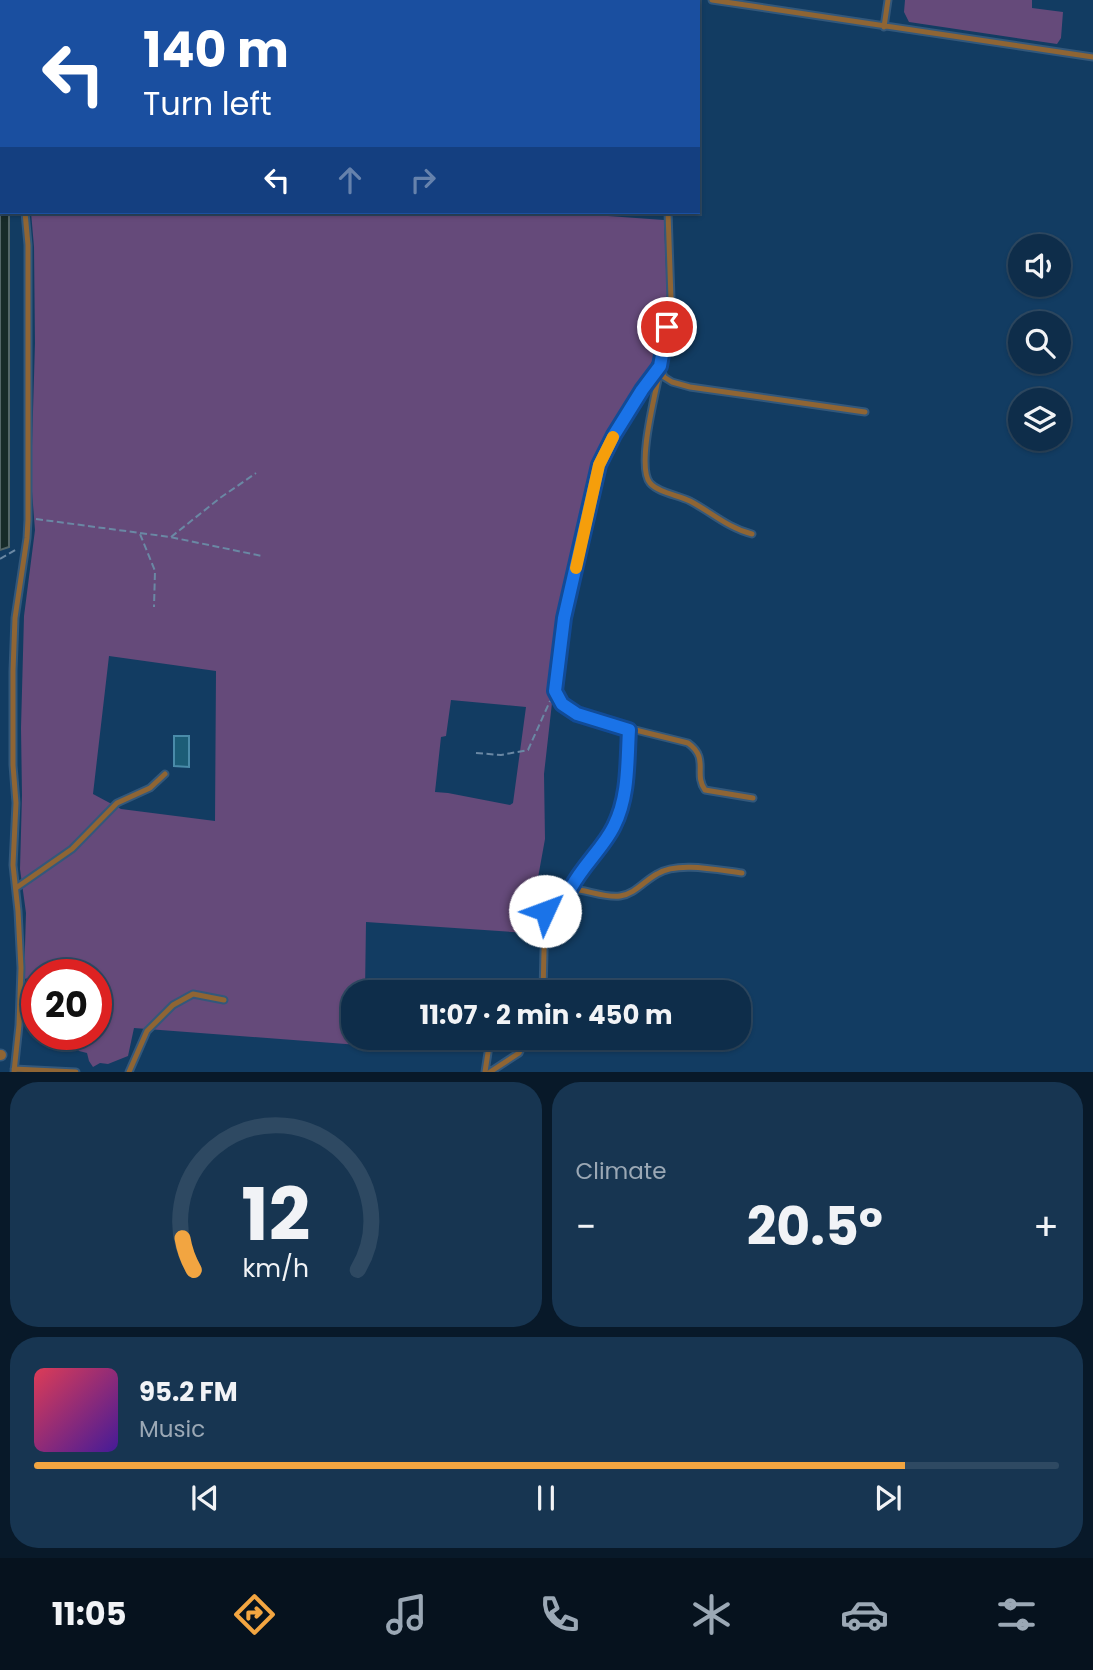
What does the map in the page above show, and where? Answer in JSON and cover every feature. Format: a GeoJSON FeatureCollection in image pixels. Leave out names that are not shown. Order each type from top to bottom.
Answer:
{"type":"FeatureCollection","features":[{"type":"Feature","properties":{"kind":"lane"},"geometry":{"type":"LineString","coordinates":[[712,0],[1093,57]]}},
{"type":"Feature","properties":{"kind":"lane"},"geometry":{"type":"LineString","coordinates":[[884,27],[888,0]]}},
{"type":"Feature","properties":{"kind":"lane"},"geometry":{"type":"LineString","coordinates":[[25,214],[28,245],[28,520],[15,618],[13,765],[16,803],[13,864],[21,968],[14,1070],[76,1072]]}},
{"type":"Feature","properties":{"kind":"lane"},"geometry":{"type":"LineString","coordinates":[[668,214],[671,299],[644,464],[648,481],[655,487],[691,501],[729,526],[752,534]]}},
{"type":"Feature","properties":{"kind":"lane"},"geometry":{"type":"LineString","coordinates":[[660,368],[666,379],[690,387],[865,412]]}},
{"type":"Feature","properties":{"kind":"lane"},"geometry":{"type":"LineString","coordinates":[[660,368],[642,390],[599,465],[564,618],[555,691],[562,704],[577,714],[629,730],[688,743],[701,757],[701,783],[705,790],[752,798]]}},
{"type":"Feature","properties":{"kind":"lane"},"geometry":{"type":"LineString","coordinates":[[571,888],[615,824],[623,800],[629,730]]}},
{"type":"Feature","properties":{"kind":"lane"},"geometry":{"type":"LineString","coordinates":[[16,888],[72,849],[117,803],[150,788],[165,774]]}},
{"type":"Feature","properties":{"kind":"lane"},"geometry":{"type":"LineString","coordinates":[[543,980],[546,906],[556,893],[571,888],[600,895],[620,896],[632,893],[661,871],[675,867],[742,873]]}},
{"type":"Feature","properties":{"kind":"lane"},"geometry":{"type":"LineString","coordinates":[[129,1072],[147,1031],[173,1005],[193,995],[224,1000]]}},
{"type":"Feature","properties":{"kind":"lane"},"geometry":{"type":"LineString","coordinates":[[487,1072],[489,1050]]}},
{"type":"Feature","properties":{"kind":"lane"},"geometry":{"type":"LineString","coordinates":[[487,1072],[515,1056],[519,1050]]}},
{"type":"Feature","properties":{"kind":"path"},"geometry":{"type":"LineString","coordinates":[[170,537],[256,473]]}},
{"type":"Feature","properties":{"kind":"path"},"geometry":{"type":"LineString","coordinates":[[28,520],[57,520],[170,537],[262,556]]}},
{"type":"Feature","properties":{"kind":"path"},"geometry":{"type":"LineString","coordinates":[[139,533],[155,571],[155,607]]}},
{"type":"Feature","properties":{"kind":"path"},"geometry":{"type":"LineString","coordinates":[[0,559],[11,554],[27,538]]}},
{"type":"Feature","properties":{"kind":"path"},"geometry":{"type":"LineString","coordinates":[[476,753],[501,755],[528,750],[555,691]]}},
{"type":"Feature","properties":{"kind":"shaded area"},"geometry":{"type":"Polygon","coordinates":[[[905,0],[1032,0],[1032,8],[1063,12],[1061,38],[1057,44],[909,22],[904,12],[905,0]]]}},
{"type":"Feature","properties":{"kind":"shaded area"},"geometry":{"type":"Polygon","coordinates":[[[0,214],[9,214],[9,547],[0,550],[0,214]]]}},
{"type":"Feature","properties":{"kind":"shaded area"},"geometry":{"type":"Polygon","coordinates":[[[31,214],[580,214],[664,220],[667,293],[665,325],[642,384],[619,415],[600,454],[562,614],[544,774],[545,839],[528,933],[366,922],[365,980],[341,980],[341,1044],[134,1028],[128,1056],[93,1067],[87,1053],[78,1050],[112,1050],[112,959],[25,959],[26,913],[20,869],[21,728],[24,616],[35,530],[31,479],[35,343],[31,214]],[[109,656],[93,794],[121,809],[215,821],[216,671],[109,656]],[[451,700],[446,736],[441,737],[435,792],[510,805],[513,803],[526,707],[451,700]]]}},
{"type":"Feature","properties":{"kind":"building"},"geometry":{"type":"Polygon","coordinates":[[[174,736],[189,736],[189,767],[174,766],[174,736]]]}},
{"type":"Feature","properties":{"kind":"slow traffic"},"geometry":{"type":"LineString","coordinates":[[576,568],[599,465],[613,437]]}},
{"type":"Feature","properties":{"kind":"route"},"geometry":{"type":"LineString","coordinates":[[545,911],[552,896],[571,888],[612,830],[623,800],[629,730],[577,714],[559,701],[555,691],[564,618],[599,465],[614,435],[660,366],[667,327]]}}]}
